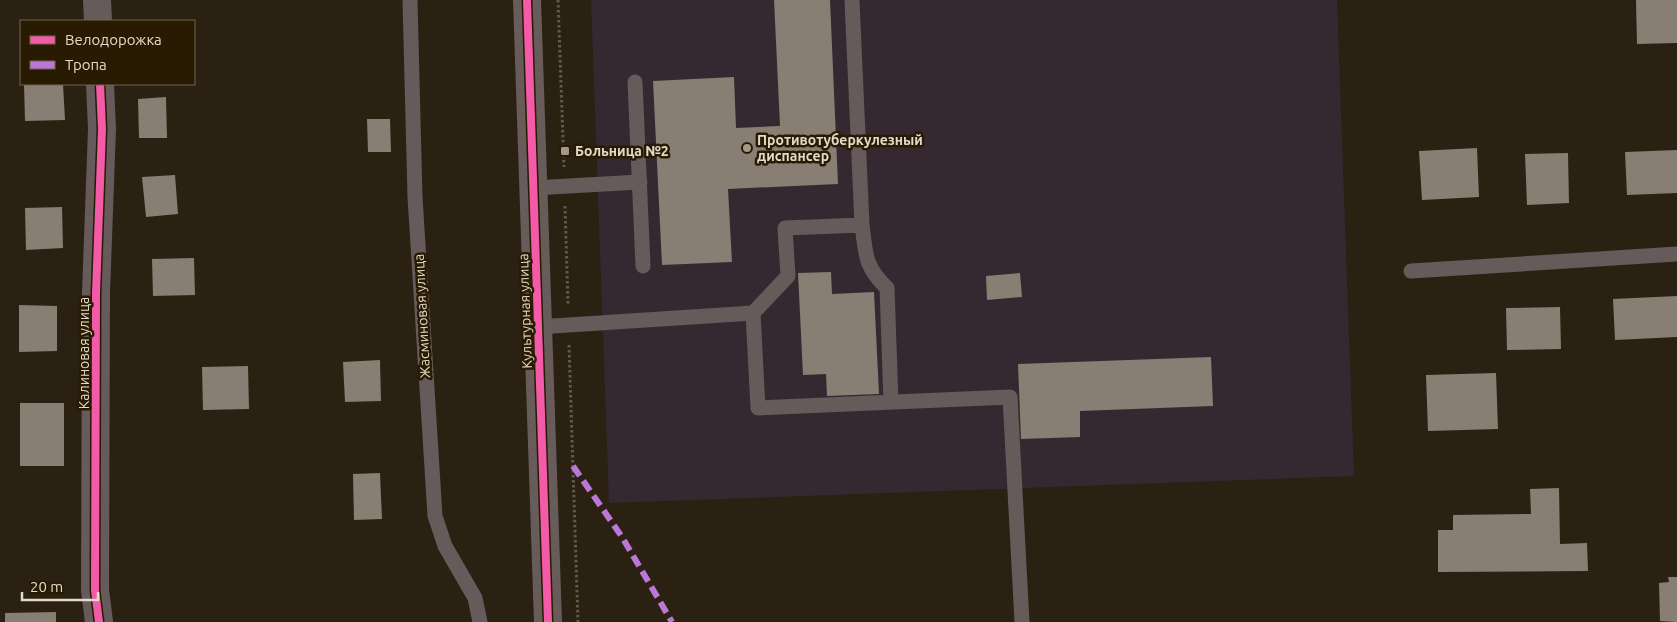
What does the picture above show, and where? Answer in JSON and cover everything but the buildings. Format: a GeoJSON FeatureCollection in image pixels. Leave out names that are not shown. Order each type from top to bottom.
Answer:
{"type":"FeatureCollection","features":[{"type":"Feature","properties":{"kind":"street"},"geometry":{"type":"LineString","coordinates":[[97,0],[98,20]]}},
{"type":"Feature","properties":{"kind":"street","name":"Культурная улица"},"geometry":{"type":"LineString","coordinates":[[527,0],[548,622]]}},
{"type":"Feature","properties":{"kind":"street","name":"Калиновая улица"},"geometry":{"type":"LineString","coordinates":[[99,622],[95,580],[96,292],[102,129],[100,85]]}},
{"type":"Feature","properties":{"kind":"lane","name":"Жасминовая улица"},"geometry":{"type":"LineString","coordinates":[[410,0],[415,197],[435,516],[445,546],[476,598],[480,622]]}},
{"type":"Feature","properties":{"kind":"lane"},"geometry":{"type":"LineString","coordinates":[[852,0],[862,225],[867,264],[876,278],[887,288],[890,402]]}},
{"type":"Feature","properties":{"kind":"lane"},"geometry":{"type":"LineString","coordinates":[[635,82],[643,266]]}},
{"type":"Feature","properties":{"kind":"lane"},"geometry":{"type":"LineString","coordinates":[[533,188],[640,182]]}},
{"type":"Feature","properties":{"kind":"lane"},"geometry":{"type":"LineString","coordinates":[[538,327],[753,313],[788,276],[786,228],[862,225]]}},
{"type":"Feature","properties":{"kind":"lane"},"geometry":{"type":"LineString","coordinates":[[1411,271],[1677,254]]}},
{"type":"Feature","properties":{"kind":"lane"},"geometry":{"type":"LineString","coordinates":[[753,313],[758,408],[1010,397],[1022,622]]}},
{"type":"Feature","properties":{"kind":"shaded area"},"geometry":{"type":"Polygon","coordinates":[[[591,0],[1337,0],[1354,476],[609,503],[591,0]]]}},
{"type":"Feature","properties":{"kind":"marked path"},"geometry":{"type":"LineString","coordinates":[[573,466],[622,537],[672,622]]}},
{"type":"Feature","properties":{"kind":"cycle path"},"geometry":{"type":"LineString","coordinates":[[527,0],[548,622]]}},
{"type":"Feature","properties":{"kind":"cycle path"},"geometry":{"type":"LineString","coordinates":[[99,622],[95,590],[96,293],[102,129],[100,85]]}},
{"type":"Feature","properties":{"kind":"place","name":"Противотуберкулезный диспансер"},"geometry":{"type":"Point","coordinates":[747,148]}},
{"type":"Feature","properties":{"kind":"place","name":"Больница №2"},"geometry":{"type":"Point","coordinates":[565,151]}}]}
